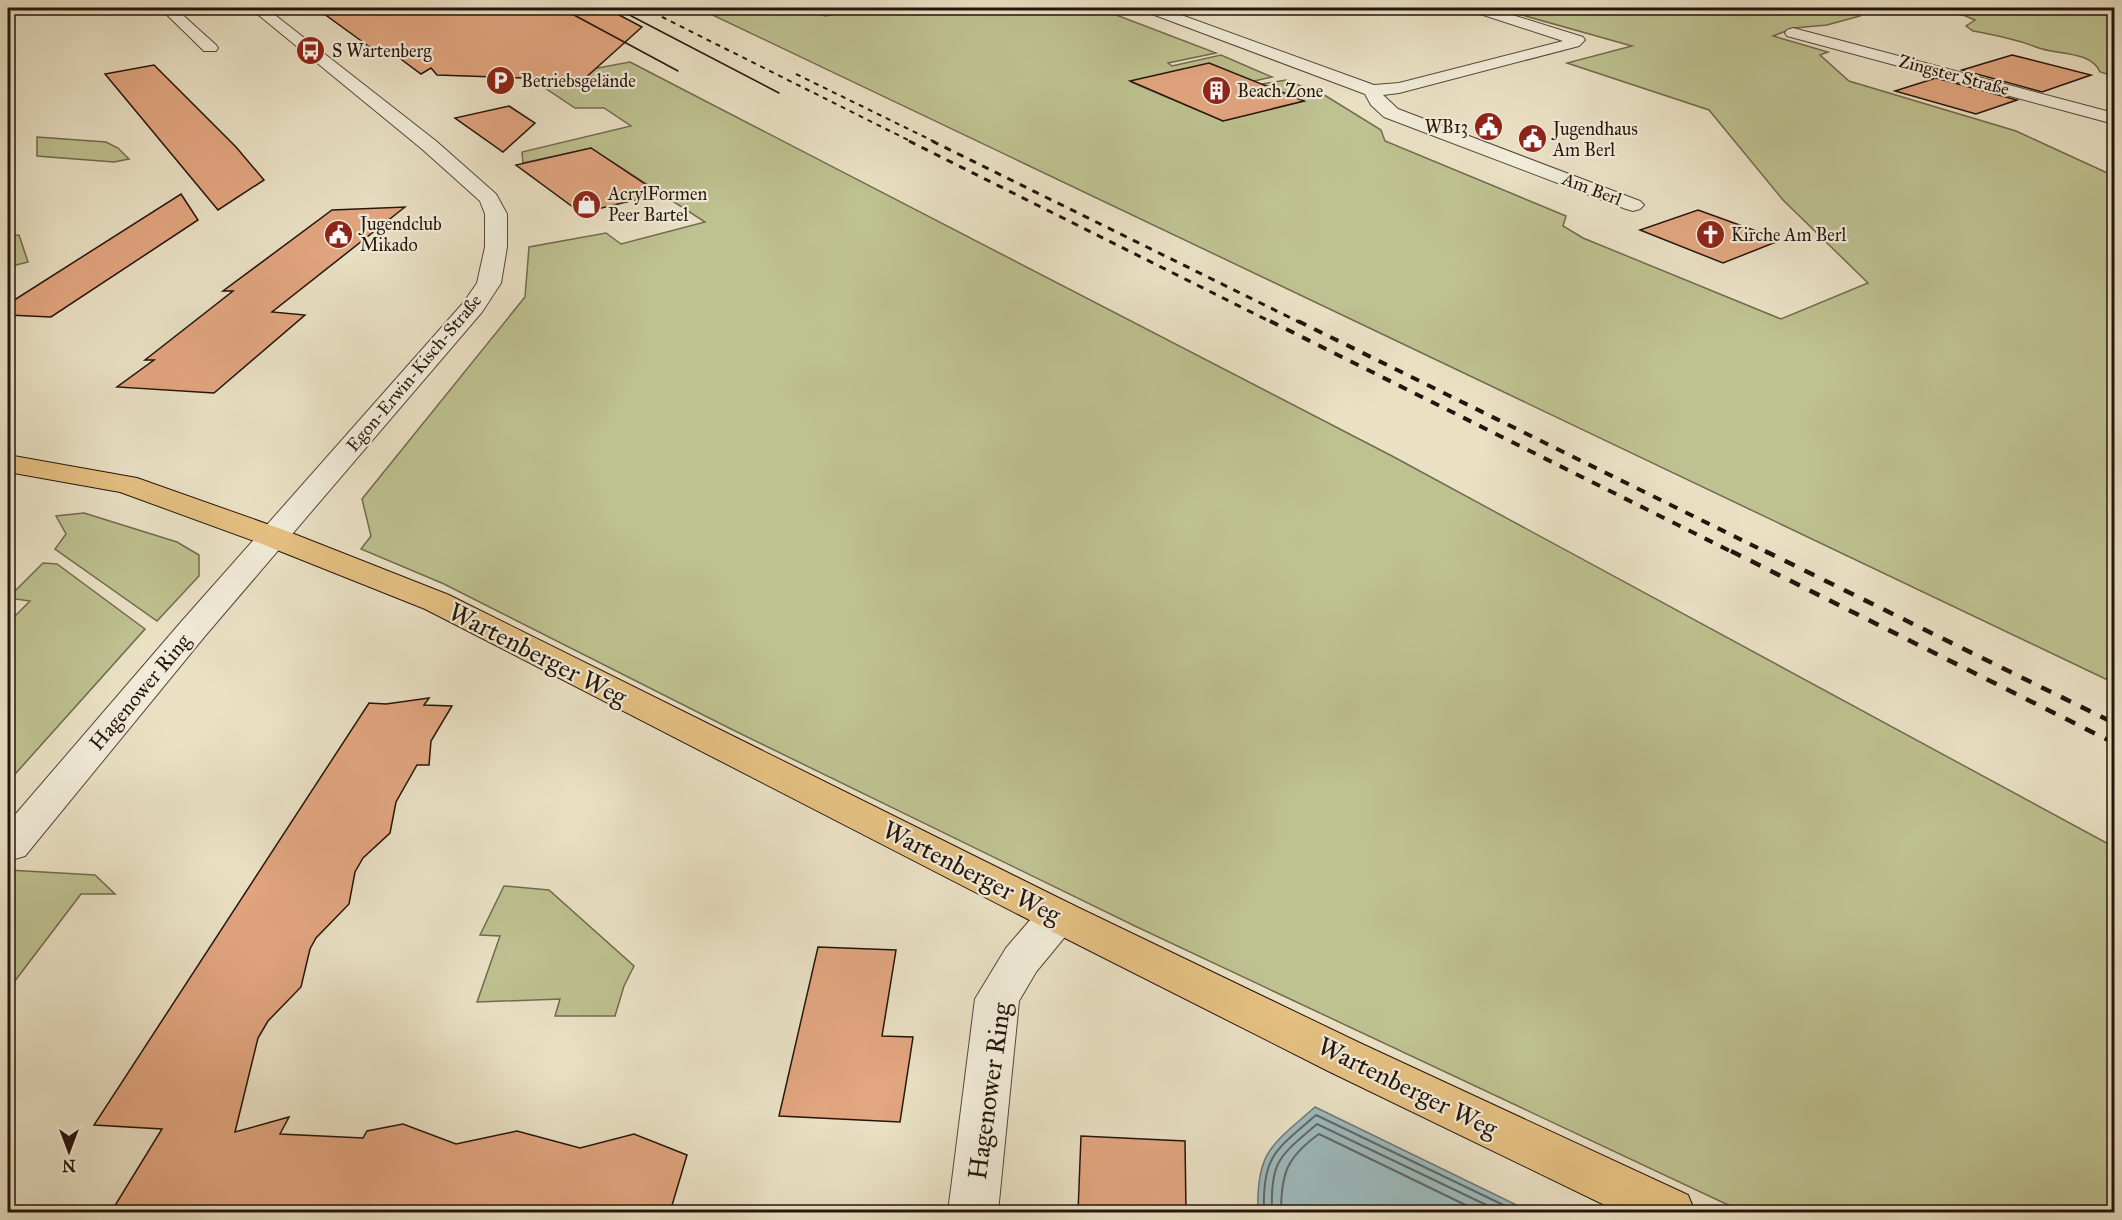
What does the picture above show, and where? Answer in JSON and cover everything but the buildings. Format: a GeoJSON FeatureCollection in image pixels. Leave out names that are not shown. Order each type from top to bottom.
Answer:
{"type":"FeatureCollection","features":[{"type":"Feature","properties":{"kind":"main road","name":"Wartenberger Weg"},"geometry":{"type":"LineString","coordinates":[[8,464],[127,484],[273,537],[436,602],[1058,916],[1344,1057],[1670,1212]]}},
{"type":"Feature","properties":{"kind":"street"},"geometry":{"type":"LineString","coordinates":[[166,8],[210,48]]}},
{"type":"Feature","properties":{"kind":"street","name":"Egon-Erwin-Kisch-Straße"},"geometry":{"type":"LineString","coordinates":[[257,8],[467,177],[489,198],[496,214],[496,247],[489,283],[473,307],[273,537]]}},
{"type":"Feature","properties":{"kind":"street","name":"Am Berl"},"geometry":{"type":"LineString","coordinates":[[1149,8],[1372,91],[1399,88],[1573,43],[1577,39],[1476,8]]}},
{"type":"Feature","properties":{"kind":"street","name":"Zingster Straße"},"geometry":{"type":"LineString","coordinates":[[1793,33],[2115,119]]}},
{"type":"Feature","properties":{"kind":"street","name":"Am Berl"},"geometry":{"type":"LineString","coordinates":[[1372,91],[1382,107],[1417,123],[1633,205],[1603,217]]}},
{"type":"Feature","properties":{"kind":"street"},"geometry":{"type":"LineString","coordinates":[[1417,123],[1414,128],[1416,135],[1426,144],[1473,165]]}},
{"type":"Feature","properties":{"kind":"street","name":"Hagenower Ring"},"geometry":{"type":"LineString","coordinates":[[8,846],[12,846],[273,537]]}},
{"type":"Feature","properties":{"kind":"street","name":"Hagenower Ring"},"geometry":{"type":"LineString","coordinates":[[973,1212],[997,999],[1021,960],[1058,916]]}},
{"type":"Feature","properties":{"kind":"green space"},"geometry":{"type":"Polygon","coordinates":[[[698,8],[797,8],[825,16],[871,8],[1098,8],[1216,53],[1168,63],[1172,66],[1221,55],[1272,77],[1254,81],[1131,82],[1223,121],[1303,101],[1262,84],[1286,80],[1326,96],[1381,130],[1385,141],[1566,216],[1563,226],[1583,238],[1781,319],[1868,283],[1783,200],[1709,110],[1567,63],[1632,46],[1497,8],[1887,8],[1859,12],[1860,16],[1827,25],[1794,28],[1773,36],[1828,52],[1820,55],[1849,81],[2016,131],[2114,176],[2114,683],[698,8]]]}},
{"type":"Feature","properties":{"kind":"green space"},"geometry":{"type":"Polygon","coordinates":[[[1905,8],[2110,8],[2114,10],[2114,76],[2100,72],[2089,60],[2081,57],[1973,31],[1966,26],[1975,20],[1963,15],[1905,8]]]}},
{"type":"Feature","properties":{"kind":"green space"},"geometry":{"type":"Polygon","coordinates":[[[630,62],[1392,456],[2114,847],[2114,1212],[1743,1212],[1137,927],[731,729],[444,584],[361,549],[371,536],[362,499],[525,297],[529,247],[606,233],[621,244],[705,222],[591,148],[523,163],[522,152],[631,126],[604,108],[575,108],[545,88],[571,80],[583,80],[588,75],[581,71],[630,62]]]}},
{"type":"Feature","properties":{"kind":"green space"},"geometry":{"type":"Polygon","coordinates":[[[37,137],[106,142],[118,148],[129,159],[114,162],[37,156],[37,137]]]}},
{"type":"Feature","properties":{"kind":"green space"},"geometry":{"type":"Polygon","coordinates":[[[19,235],[28,262],[8,267],[8,236],[19,235]]]}},
{"type":"Feature","properties":{"kind":"green space"},"geometry":{"type":"Polygon","coordinates":[[[84,513],[177,542],[199,555],[199,576],[157,621],[55,549],[66,534],[56,516],[84,513]]]}},
{"type":"Feature","properties":{"kind":"green space"},"geometry":{"type":"Polygon","coordinates":[[[43,563],[57,564],[145,629],[8,782],[8,623],[30,601],[8,598],[43,563]]]}},
{"type":"Feature","properties":{"kind":"green space"},"geometry":{"type":"Polygon","coordinates":[[[8,870],[95,875],[115,894],[81,894],[8,990],[8,870]]]}},
{"type":"Feature","properties":{"kind":"green space"},"geometry":{"type":"Polygon","coordinates":[[[504,886],[549,890],[634,966],[624,986],[615,1016],[555,1016],[560,999],[477,1002],[500,936],[480,935],[504,886]]]}},
{"type":"Feature","properties":{"kind":"water"},"geometry":{"type":"Polygon","coordinates":[[[1315,1107],[1531,1212],[1258,1212],[1260,1175],[1264,1162],[1278,1141],[1315,1107]]]}},
{"type":"Feature","properties":{"kind":"tram line"},"geometry":{"type":"LineString","coordinates":[[561,8],[678,71]]}},
{"type":"Feature","properties":{"kind":"tram line"},"geometry":{"type":"LineString","coordinates":[[616,8],[779,93]]}},
{"type":"Feature","properties":{"kind":"railway"},"geometry":{"type":"LineString","coordinates":[[644,8],[912,142]]}},
{"type":"Feature","properties":{"kind":"railway"},"geometry":{"type":"LineString","coordinates":[[796,74],[935,142]]}},
{"type":"Feature","properties":{"kind":"railway"},"geometry":{"type":"LineString","coordinates":[[909,141],[1273,323]]}},
{"type":"Feature","properties":{"kind":"railway"},"geometry":{"type":"LineString","coordinates":[[932,141],[1301,323]]}},
{"type":"Feature","properties":{"kind":"railway"},"geometry":{"type":"LineString","coordinates":[[1270,321],[1734,553]]}},
{"type":"Feature","properties":{"kind":"railway"},"geometry":{"type":"LineString","coordinates":[[1298,321],[1768,553]]}},
{"type":"Feature","properties":{"kind":"railway"},"geometry":{"type":"LineString","coordinates":[[1731,551],[2114,743]]}},
{"type":"Feature","properties":{"kind":"railway"},"geometry":{"type":"LineString","coordinates":[[1765,551],[2114,723]]}},
{"type":"Feature","properties":{"kind":"place","name":"S Wartenberg"},"geometry":{"type":"Point","coordinates":[311,51]}},
{"type":"Feature","properties":{"kind":"place","name":"Betriebsgelände"},"geometry":{"type":"Point","coordinates":[500,81]}},
{"type":"Feature","properties":{"kind":"place","name":"Beach Zone"},"geometry":{"type":"Point","coordinates":[1216,91]}},
{"type":"Feature","properties":{"kind":"place","name":"WB13"},"geometry":{"type":"Point","coordinates":[1489,127]}},
{"type":"Feature","properties":{"kind":"place","name":"Jugendhaus Am Berl"},"geometry":{"type":"Point","coordinates":[1532,139]}},
{"type":"Feature","properties":{"kind":"place","name":"AcrylFormen Peer Bartel"},"geometry":{"type":"Point","coordinates":[587,204]}},
{"type":"Feature","properties":{"kind":"place","name":"Jugendclub Mikado"},"geometry":{"type":"Point","coordinates":[339,234]}},
{"type":"Feature","properties":{"kind":"place","name":"Kirche Am Berl"},"geometry":{"type":"Point","coordinates":[1710,235]}}]}
